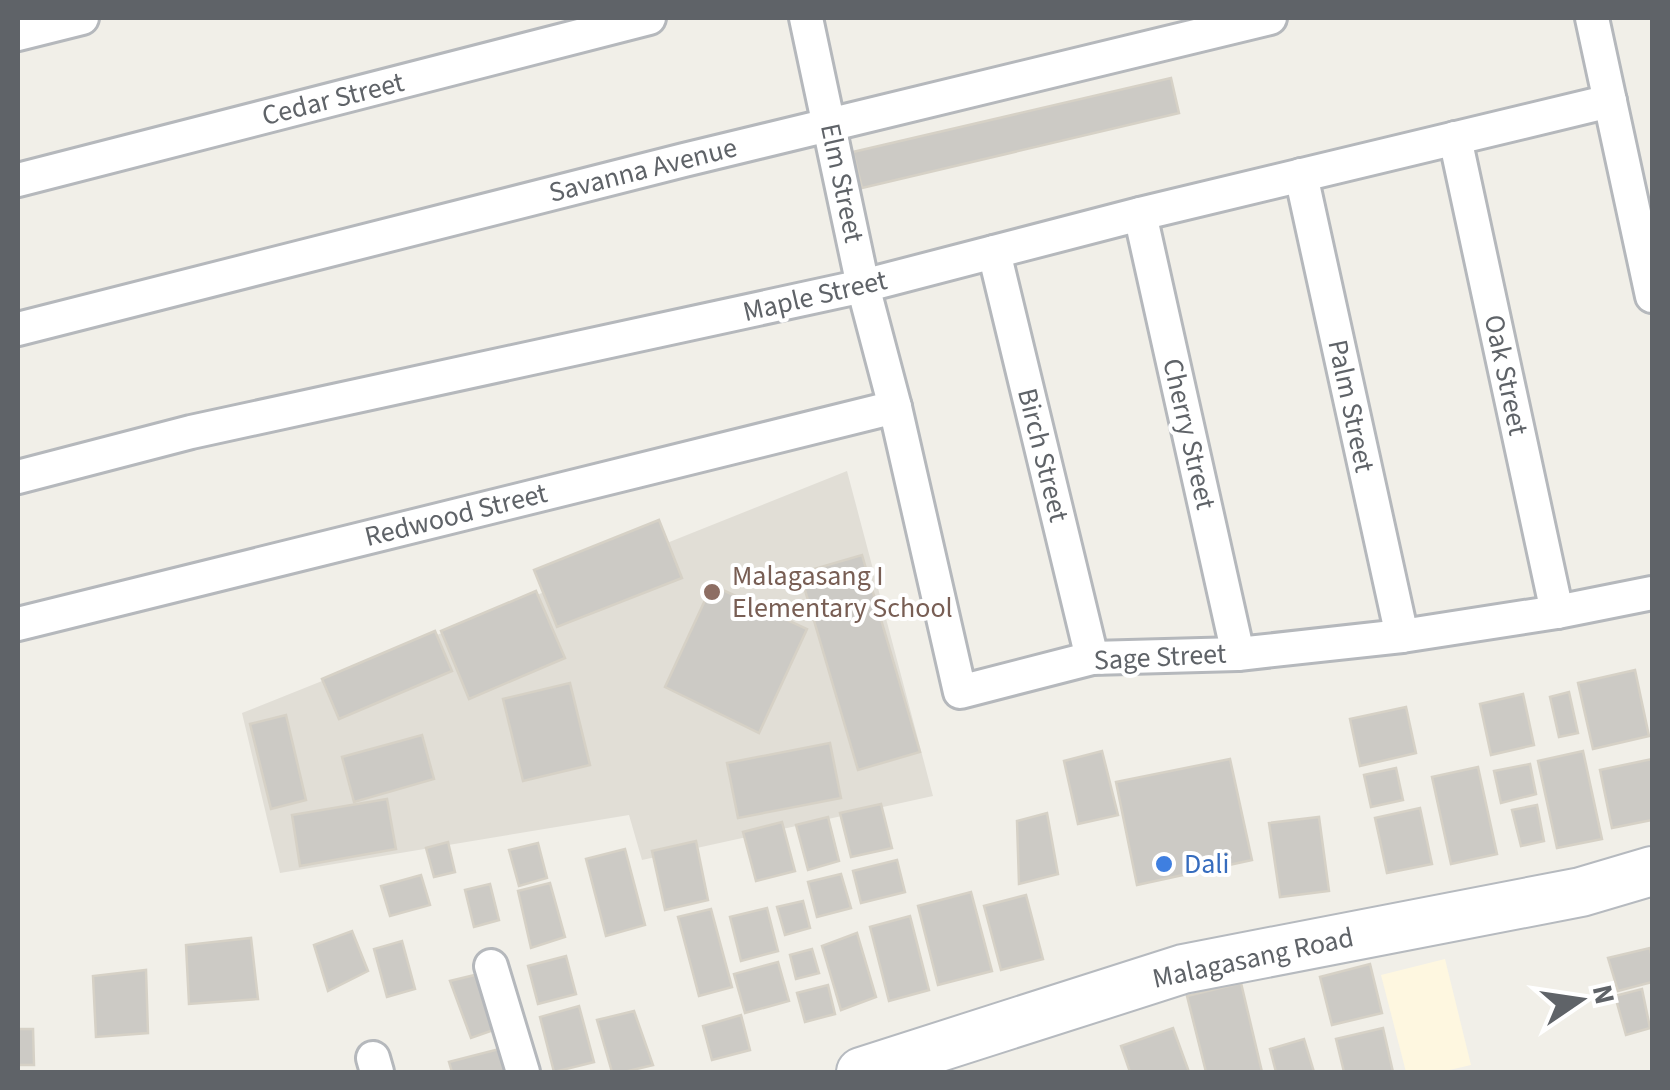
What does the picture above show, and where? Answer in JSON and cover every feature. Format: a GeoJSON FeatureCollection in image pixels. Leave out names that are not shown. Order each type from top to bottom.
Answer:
{"type":"FeatureCollection","features":[{"type":"Feature","properties":{"kind":"main road","name":"Malagasang Road"},"geometry":{"type":"LineString","coordinates":[[861,1072],[1183,969],[1581,892],[1652,871]]}},
{"type":"Feature","properties":{"kind":"street"},"geometry":{"type":"LineString","coordinates":[[18,34],[82,18]]}},
{"type":"Feature","properties":{"kind":"street","name":"Cedar Street"},"geometry":{"type":"LineString","coordinates":[[18,180],[649,18]]}},
{"type":"Feature","properties":{"kind":"street","name":"Elm Street"},"geometry":{"type":"LineString","coordinates":[[806,18],[863,286],[895,406]]}},
{"type":"Feature","properties":{"kind":"street","name":"Savanna Avenue"},"geometry":{"type":"LineString","coordinates":[[18,330],[830,124],[1270,18]]}},
{"type":"Feature","properties":{"kind":"street"},"geometry":{"type":"LineString","coordinates":[[1592,18],[1652,296]]}},
{"type":"Feature","properties":{"kind":"street","name":"Maple Street"},"geometry":{"type":"LineString","coordinates":[[18,477],[192,432],[863,286],[1140,214],[1610,101]]}},
{"type":"Feature","properties":{"kind":"street","name":"Oak Street"},"geometry":{"type":"LineString","coordinates":[[1455,138],[1557,612]]}},
{"type":"Feature","properties":{"kind":"street","name":"Palm Street"},"geometry":{"type":"LineString","coordinates":[[1301,176],[1402,636]]}},
{"type":"Feature","properties":{"kind":"street","name":"Cherry Street"},"geometry":{"type":"LineString","coordinates":[[1140,214],[1238,654]]}},
{"type":"Feature","properties":{"kind":"street","name":"Birch Street"},"geometry":{"type":"LineString","coordinates":[[994,252],[1092,658]]}},
{"type":"Feature","properties":{"kind":"street","name":"Sage Street"},"geometry":{"type":"LineString","coordinates":[[895,406],[960,692],[1092,658],[1238,654],[1402,636],[1652,593]]}},
{"type":"Feature","properties":{"kind":"street","name":"Redwood Street"},"geometry":{"type":"LineString","coordinates":[[18,624],[895,406]]}},
{"type":"Feature","properties":{"kind":"street"},"geometry":{"type":"LineString","coordinates":[[491,966],[523,1072]]}},
{"type":"Feature","properties":{"kind":"shaded area","name":"Malagasang I Elementary School"},"geometry":{"type":"Polygon","coordinates":[[[847,471],[933,796],[642,860],[629,815],[280,873],[242,713],[847,471]]]}},
{"type":"Feature","properties":{"kind":"shaded area"},"geometry":{"type":"Polygon","coordinates":[[[1445,959],[1471,1065],[1441,1072],[1406,1072],[1381,975],[1445,959]]]}},
{"type":"Feature","properties":{"kind":"building"},"geometry":{"type":"Polygon","coordinates":[[[1171,78],[1179,113],[862,188],[853,152],[1171,78]]]}},
{"type":"Feature","properties":{"kind":"building"},"geometry":{"type":"Polygon","coordinates":[[[659,520],[682,578],[557,627],[534,570],[659,520]]]}},
{"type":"Feature","properties":{"kind":"building"},"geometry":{"type":"Polygon","coordinates":[[[862,555],[920,752],[858,770],[800,573],[862,555]]]}},
{"type":"Feature","properties":{"kind":"building"},"geometry":{"type":"Polygon","coordinates":[[[712,585],[807,629],[759,733],[665,687],[712,585]]]}},
{"type":"Feature","properties":{"kind":"building"},"geometry":{"type":"Polygon","coordinates":[[[536,591],[565,658],[469,699],[441,631],[536,591]]]}},
{"type":"Feature","properties":{"kind":"building"},"geometry":{"type":"Polygon","coordinates":[[[435,631],[452,671],[339,719],[322,679],[435,631]]]}},
{"type":"Feature","properties":{"kind":"building"},"geometry":{"type":"Polygon","coordinates":[[[1635,670],[1649,736],[1593,749],[1578,683],[1635,670]]]}},
{"type":"Feature","properties":{"kind":"building"},"geometry":{"type":"Polygon","coordinates":[[[570,683],[590,765],[523,781],[503,699],[570,683]]]}},
{"type":"Feature","properties":{"kind":"building"},"geometry":{"type":"Polygon","coordinates":[[[1569,692],[1578,733],[1559,737],[1550,697],[1569,692]]]}},
{"type":"Feature","properties":{"kind":"building"},"geometry":{"type":"Polygon","coordinates":[[[1523,694],[1534,745],[1491,755],[1480,704],[1523,694]]]}},
{"type":"Feature","properties":{"kind":"building"},"geometry":{"type":"Polygon","coordinates":[[[1406,707],[1416,753],[1360,766],[1350,719],[1406,707]]]}},
{"type":"Feature","properties":{"kind":"building"},"geometry":{"type":"Polygon","coordinates":[[[286,715],[306,800],[271,809],[250,724],[286,715]]]}},
{"type":"Feature","properties":{"kind":"building"},"geometry":{"type":"Polygon","coordinates":[[[422,735],[434,779],[354,802],[342,757],[422,735]]]}},
{"type":"Feature","properties":{"kind":"building"},"geometry":{"type":"Polygon","coordinates":[[[830,743],[841,798],[738,818],[727,763],[830,743]]]}},
{"type":"Feature","properties":{"kind":"building"},"geometry":{"type":"Polygon","coordinates":[[[1102,751],[1118,815],[1078,824],[1064,761],[1102,751]]]}},
{"type":"Feature","properties":{"kind":"building"},"geometry":{"type":"Polygon","coordinates":[[[1583,751],[1602,839],[1557,848],[1538,761],[1583,751]]]}},
{"type":"Feature","properties":{"kind":"building"},"geometry":{"type":"Polygon","coordinates":[[[1230,759],[1252,860],[1137,885],[1116,782],[1230,759]]]}},
{"type":"Feature","properties":{"kind":"building"},"geometry":{"type":"Polygon","coordinates":[[[1652,759],[1652,820],[1612,828],[1600,770],[1652,759]]]}},
{"type":"Feature","properties":{"kind":"building"},"geometry":{"type":"Polygon","coordinates":[[[1530,764],[1536,794],[1501,803],[1494,771],[1530,764]]]}},
{"type":"Feature","properties":{"kind":"building"},"geometry":{"type":"Polygon","coordinates":[[[1478,767],[1497,854],[1451,864],[1432,777],[1478,767]]]}},
{"type":"Feature","properties":{"kind":"building"},"geometry":{"type":"Polygon","coordinates":[[[1396,768],[1403,800],[1371,807],[1364,775],[1396,768]]]}},
{"type":"Feature","properties":{"kind":"building"},"geometry":{"type":"Polygon","coordinates":[[[387,799],[396,849],[300,866],[292,815],[387,799]]]}},
{"type":"Feature","properties":{"kind":"building"},"geometry":{"type":"Polygon","coordinates":[[[881,804],[892,848],[851,857],[840,813],[881,804]]]}},
{"type":"Feature","properties":{"kind":"building"},"geometry":{"type":"Polygon","coordinates":[[[1537,805],[1544,841],[1521,846],[1512,810],[1537,805]]]}},
{"type":"Feature","properties":{"kind":"building"},"geometry":{"type":"Polygon","coordinates":[[[1420,808],[1432,864],[1387,873],[1375,818],[1420,808]]]}},
{"type":"Feature","properties":{"kind":"building"},"geometry":{"type":"Polygon","coordinates":[[[1047,813],[1058,874],[1019,884],[1017,821],[1047,813]]]}},
{"type":"Feature","properties":{"kind":"building"},"geometry":{"type":"Polygon","coordinates":[[[828,817],[839,861],[808,870],[796,825],[828,817]]]}},
{"type":"Feature","properties":{"kind":"building"},"geometry":{"type":"Polygon","coordinates":[[[1319,817],[1329,891],[1280,897],[1269,823],[1319,817]]]}},
{"type":"Feature","properties":{"kind":"building"},"geometry":{"type":"Polygon","coordinates":[[[782,822],[795,871],[756,881],[743,832],[782,822]]]}},
{"type":"Feature","properties":{"kind":"building"},"geometry":{"type":"Polygon","coordinates":[[[696,841],[708,900],[665,910],[652,851],[696,841]]]}},
{"type":"Feature","properties":{"kind":"building"},"geometry":{"type":"Polygon","coordinates":[[[448,842],[455,872],[434,877],[426,848],[448,842]]]}},
{"type":"Feature","properties":{"kind":"building"},"geometry":{"type":"Polygon","coordinates":[[[538,843],[547,878],[519,886],[509,850],[538,843]]]}},
{"type":"Feature","properties":{"kind":"building"},"geometry":{"type":"Polygon","coordinates":[[[625,849],[645,925],[606,936],[586,859],[625,849]]]}},
{"type":"Feature","properties":{"kind":"building"},"geometry":{"type":"Polygon","coordinates":[[[897,860],[905,892],[861,903],[853,871],[897,860]]]}},
{"type":"Feature","properties":{"kind":"building"},"geometry":{"type":"Polygon","coordinates":[[[841,874],[851,908],[817,917],[808,882],[841,874]]]}},
{"type":"Feature","properties":{"kind":"building"},"geometry":{"type":"Polygon","coordinates":[[[421,875],[430,905],[390,916],[381,886],[421,875]]]}},
{"type":"Feature","properties":{"kind":"building"},"geometry":{"type":"Polygon","coordinates":[[[550,883],[565,937],[531,948],[518,891],[550,883]]]}},
{"type":"Feature","properties":{"kind":"building"},"geometry":{"type":"Polygon","coordinates":[[[490,884],[499,920],[474,927],[465,890],[490,884]]]}},
{"type":"Feature","properties":{"kind":"building"},"geometry":{"type":"Polygon","coordinates":[[[971,892],[992,971],[938,985],[918,906],[971,892]]]}},
{"type":"Feature","properties":{"kind":"building"},"geometry":{"type":"Polygon","coordinates":[[[1026,895],[1043,959],[1001,970],[984,906],[1026,895]]]}},
{"type":"Feature","properties":{"kind":"building"},"geometry":{"type":"Polygon","coordinates":[[[803,901],[810,928],[785,935],[777,907],[803,901]]]}},
{"type":"Feature","properties":{"kind":"building"},"geometry":{"type":"Polygon","coordinates":[[[767,908],[778,951],[741,961],[730,917],[767,908]]]}},
{"type":"Feature","properties":{"kind":"building"},"geometry":{"type":"Polygon","coordinates":[[[711,909],[732,987],[699,996],[678,917],[711,909]]]}},
{"type":"Feature","properties":{"kind":"building"},"geometry":{"type":"Polygon","coordinates":[[[910,916],[929,990],[889,1001],[870,927],[910,916]]]}},
{"type":"Feature","properties":{"kind":"building"},"geometry":{"type":"Polygon","coordinates":[[[352,931],[368,971],[328,991],[314,945],[352,931]]]}},
{"type":"Feature","properties":{"kind":"building"},"geometry":{"type":"Polygon","coordinates":[[[857,933],[876,997],[841,1010],[822,946],[857,933]]]}},
{"type":"Feature","properties":{"kind":"building"},"geometry":{"type":"Polygon","coordinates":[[[251,938],[258,999],[189,1004],[186,945],[251,938]]]}},
{"type":"Feature","properties":{"kind":"building"},"geometry":{"type":"Polygon","coordinates":[[[402,941],[415,989],[387,997],[374,949],[402,941]]]}},
{"type":"Feature","properties":{"kind":"building"},"geometry":{"type":"Polygon","coordinates":[[[1650,948],[1652,982],[1618,991],[1608,958],[1650,948]]]}},
{"type":"Feature","properties":{"kind":"building"},"geometry":{"type":"Polygon","coordinates":[[[812,949],[819,973],[796,979],[790,955],[812,949]]]}},
{"type":"Feature","properties":{"kind":"building"},"geometry":{"type":"Polygon","coordinates":[[[566,956],[576,994],[538,1004],[528,966],[566,956]]]}},
{"type":"Feature","properties":{"kind":"building"},"geometry":{"type":"Polygon","coordinates":[[[778,962],[789,1001],[745,1013],[734,974],[778,962]]]}},
{"type":"Feature","properties":{"kind":"building"},"geometry":{"type":"Polygon","coordinates":[[[1370,964],[1382,1013],[1332,1025],[1320,977],[1370,964]]]}},
{"type":"Feature","properties":{"kind":"building"},"geometry":{"type":"Polygon","coordinates":[[[146,970],[148,1033],[96,1037],[93,976],[146,970]]]}},
{"type":"Feature","properties":{"kind":"building"},"geometry":{"type":"Polygon","coordinates":[[[487,972],[505,1026],[471,1038],[450,981],[487,972]]]}},
{"type":"Feature","properties":{"kind":"building"},"geometry":{"type":"Polygon","coordinates":[[[1241,983],[1262,1072],[1206,1072],[1187,996],[1241,983]]]}},
{"type":"Feature","properties":{"kind":"building"},"geometry":{"type":"Polygon","coordinates":[[[828,985],[835,1014],[805,1022],[797,993],[828,985]]]}},
{"type":"Feature","properties":{"kind":"building"},"geometry":{"type":"Polygon","coordinates":[[[1642,989],[1650,1028],[1626,1035],[1615,996],[1642,989]]]}},
{"type":"Feature","properties":{"kind":"building"},"geometry":{"type":"Polygon","coordinates":[[[579,1006],[594,1062],[554,1072],[540,1017],[579,1006]]]}},
{"type":"Feature","properties":{"kind":"building"},"geometry":{"type":"Polygon","coordinates":[[[634,1011],[653,1065],[612,1072],[597,1020],[634,1011]]]}},
{"type":"Feature","properties":{"kind":"building"},"geometry":{"type":"Polygon","coordinates":[[[741,1015],[750,1050],[712,1060],[703,1026],[741,1015]]]}},
{"type":"Feature","properties":{"kind":"building"},"geometry":{"type":"Polygon","coordinates":[[[1173,1028],[1189,1072],[1130,1072],[1121,1046],[1173,1028]]]}},
{"type":"Feature","properties":{"kind":"building"},"geometry":{"type":"Polygon","coordinates":[[[1383,1028],[1393,1072],[1344,1072],[1336,1039],[1383,1028]]]}},
{"type":"Feature","properties":{"kind":"building"},"geometry":{"type":"Polygon","coordinates":[[[18,1029],[33,1029],[34,1065],[18,1065],[18,1029]]]}},
{"type":"Feature","properties":{"kind":"building"},"geometry":{"type":"Polygon","coordinates":[[[1304,1039],[1314,1072],[1276,1072],[1270,1049],[1304,1039]]]}},
{"type":"Feature","properties":{"kind":"building"},"geometry":{"type":"Polygon","coordinates":[[[511,1046],[517,1072],[452,1072],[449,1062],[511,1046]]]}},
{"type":"Feature","properties":{"kind":"place","name":"Malagasang I Elementary School"},"geometry":{"type":"Point","coordinates":[712,592]}},
{"type":"Feature","properties":{"kind":"place","name":"Dali"},"geometry":{"type":"Point","coordinates":[1164,864]}}]}
